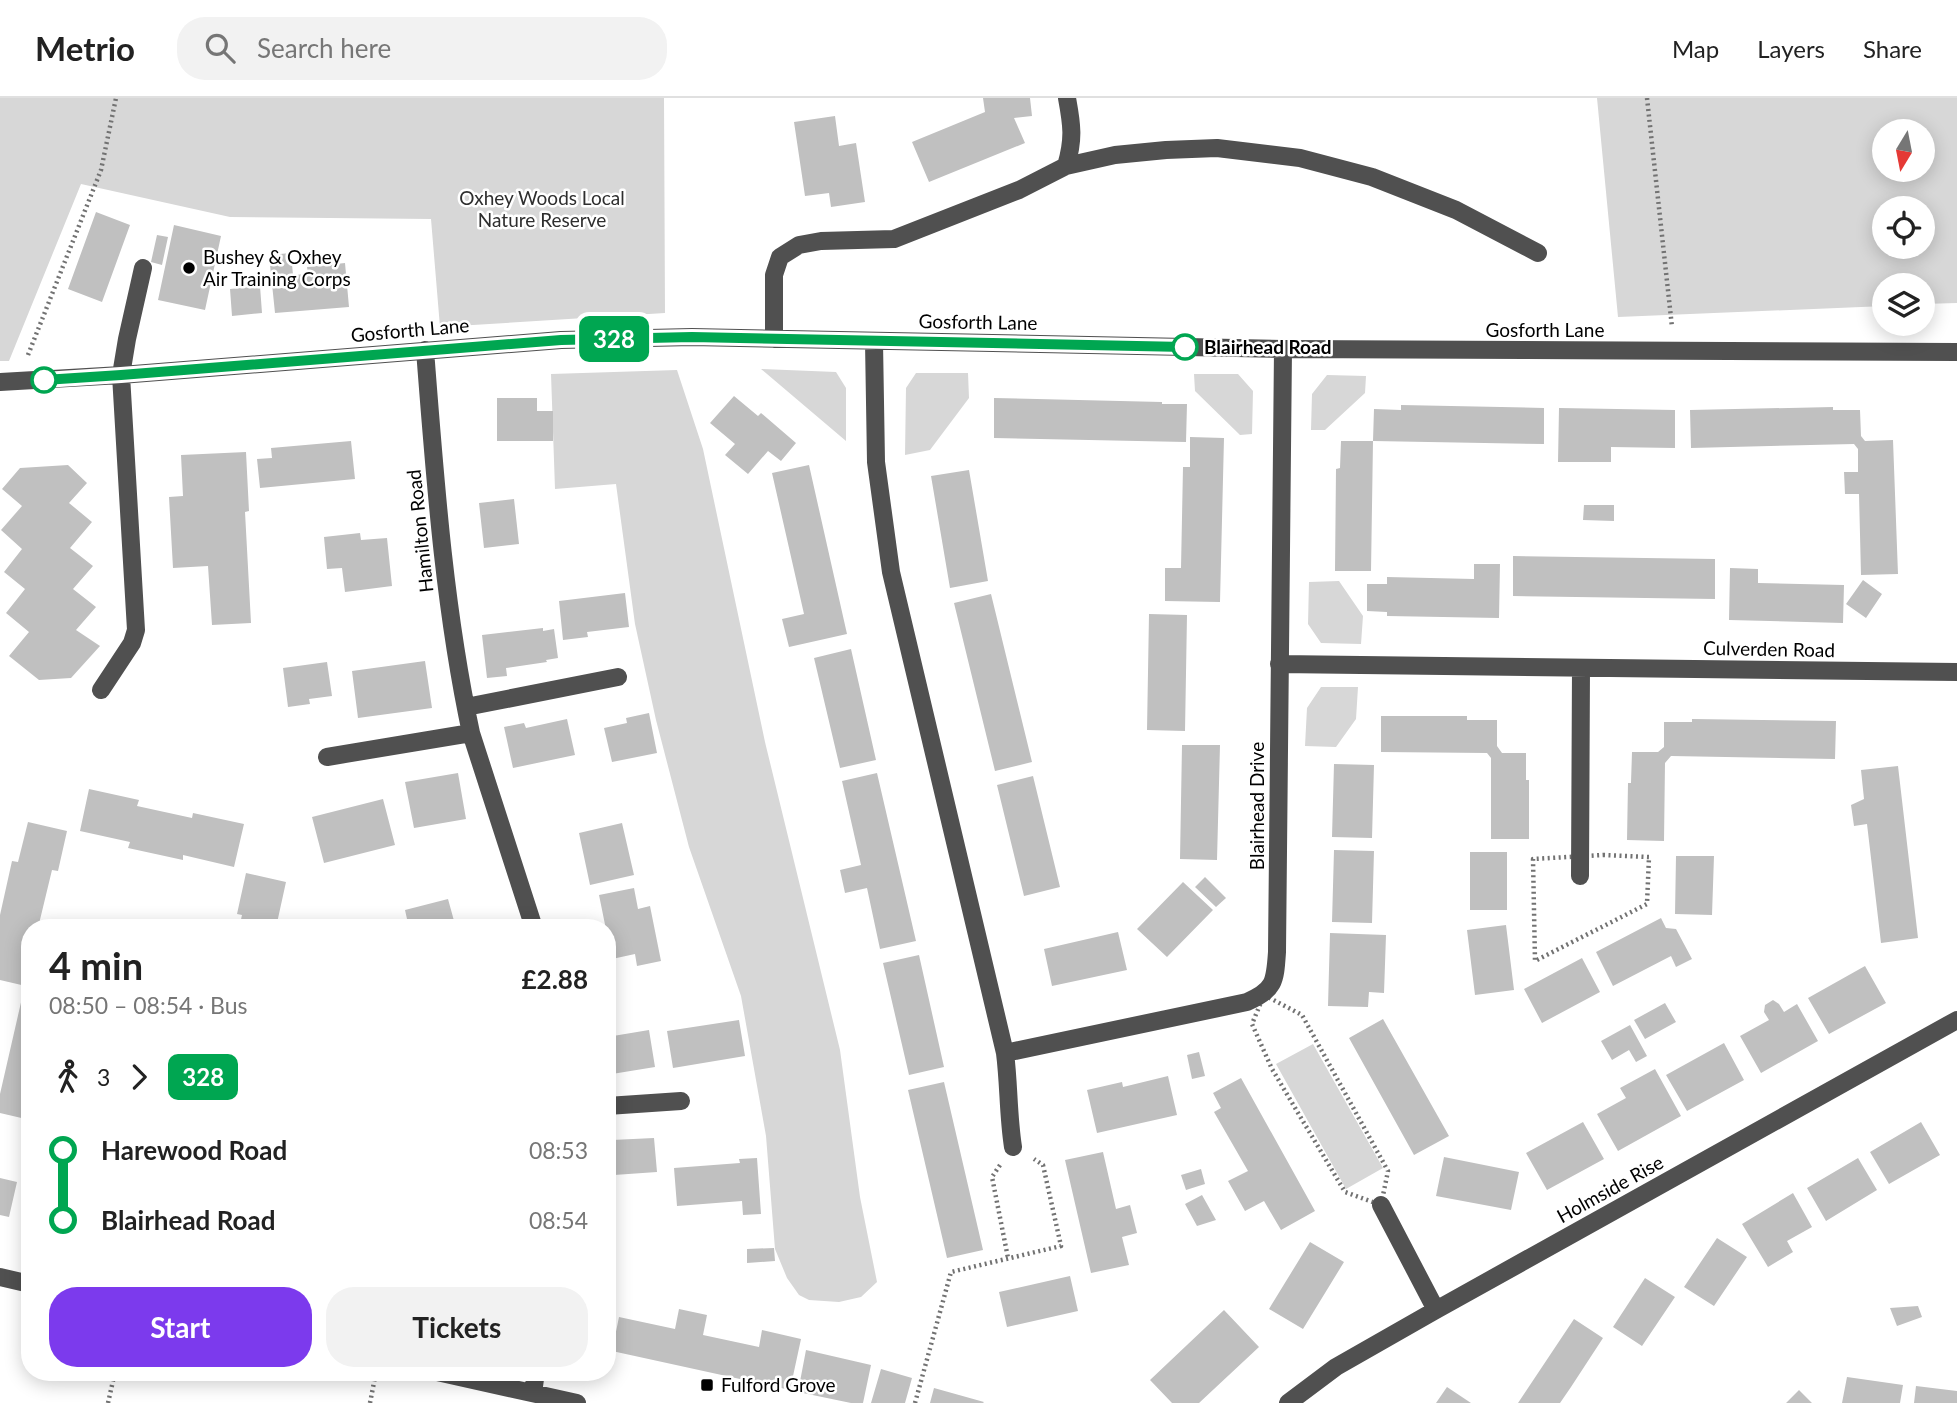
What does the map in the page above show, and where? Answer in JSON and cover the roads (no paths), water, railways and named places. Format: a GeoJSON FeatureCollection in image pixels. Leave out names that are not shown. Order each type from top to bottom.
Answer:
{"type":"FeatureCollection","features":[{"type":"Feature","properties":{"kind":"street"},"geometry":{"type":"LineString","coordinates":[[1066,166],[1073,129],[1067,98]]}},
{"type":"Feature","properties":{"kind":"street"},"geometry":{"type":"LineString","coordinates":[[774,339],[774,275],[780,257],[799,245],[821,241],[894,239],[1019,190],[1066,166],[1115,155],[1217,148],[1300,158],[1372,177],[1456,210],[1538,253]]}},
{"type":"Feature","properties":{"kind":"street"},"geometry":{"type":"LineString","coordinates":[[101,690],[132,643],[136,630],[121,375],[143,268]]}},
{"type":"Feature","properties":{"kind":"street","name":"Gosforth Lane"},"geometry":{"type":"LineString","coordinates":[[9,381],[121,375],[561,340],[692,337],[1283,349],[1957,352]]}},
{"type":"Feature","properties":{"kind":"street"},"geometry":{"type":"LineString","coordinates":[[874,342],[876,462],[891,572],[1005,1053],[1009,1084],[1008,1120],[1013,1147]]}},
{"type":"Feature","properties":{"kind":"street","name":"Blairhead Drive"},"geometry":{"type":"LineString","coordinates":[[1005,1053],[1247,1002],[1264,995],[1275,975],[1283,349]]}},
{"type":"Feature","properties":{"kind":"street","name":"Hamilton Road"},"geometry":{"type":"LineString","coordinates":[[425,350],[447,592],[466,707],[471,733],[531,919]]}},
{"type":"Feature","properties":{"kind":"street","name":"Culverden Road"},"geometry":{"type":"LineString","coordinates":[[1279,664],[1957,672]]}},
{"type":"Feature","properties":{"kind":"street"},"geometry":{"type":"LineString","coordinates":[[1580,876],[1581,668]]}},
{"type":"Feature","properties":{"kind":"street"},"geometry":{"type":"LineString","coordinates":[[466,707],[618,677]]}},
{"type":"Feature","properties":{"kind":"street"},"geometry":{"type":"LineString","coordinates":[[327,757],[471,733]]}},
{"type":"Feature","properties":{"kind":"street","name":"Holmside Rise"},"geometry":{"type":"LineString","coordinates":[[1288,1403],[1336,1367],[1957,1020]]}},
{"type":"Feature","properties":{"kind":"street"},"geometry":{"type":"LineString","coordinates":[[616,1105],[681,1101]]}},
{"type":"Feature","properties":{"kind":"street"},"geometry":{"type":"LineString","coordinates":[[1381,1205],[1436,1310]]}},
{"type":"Feature","properties":{"kind":"street"},"geometry":{"type":"LineString","coordinates":[[0,1277],[21,1282]]}},
{"type":"Feature","properties":{"kind":"street"},"geometry":{"type":"LineString","coordinates":[[478,1381],[577,1403]]}},
{"type":"Feature","properties":{"kind":"street"},"geometry":{"type":"LineString","coordinates":[[533,1393],[535,1381]]}},
{"type":"Feature","properties":{"kind":"place","name":"Bushey & Oxhey Air Training Corps"},"geometry":{"type":"Point","coordinates":[189,268]}},
{"type":"Feature","properties":{"kind":"place","name":"Blairhead Road"},"geometry":{"type":"Point","coordinates":[1185,347]}},
{"type":"Feature","properties":{"kind":"place","name":"Fulford Grove"},"geometry":{"type":"Point","coordinates":[707,1385]}},
{"type":"Feature","properties":{"kind":"park label","name":"Oxhey Woods Local Nature Reserve"},"geometry":{"type":"Point","coordinates":[542,209]}}]}
